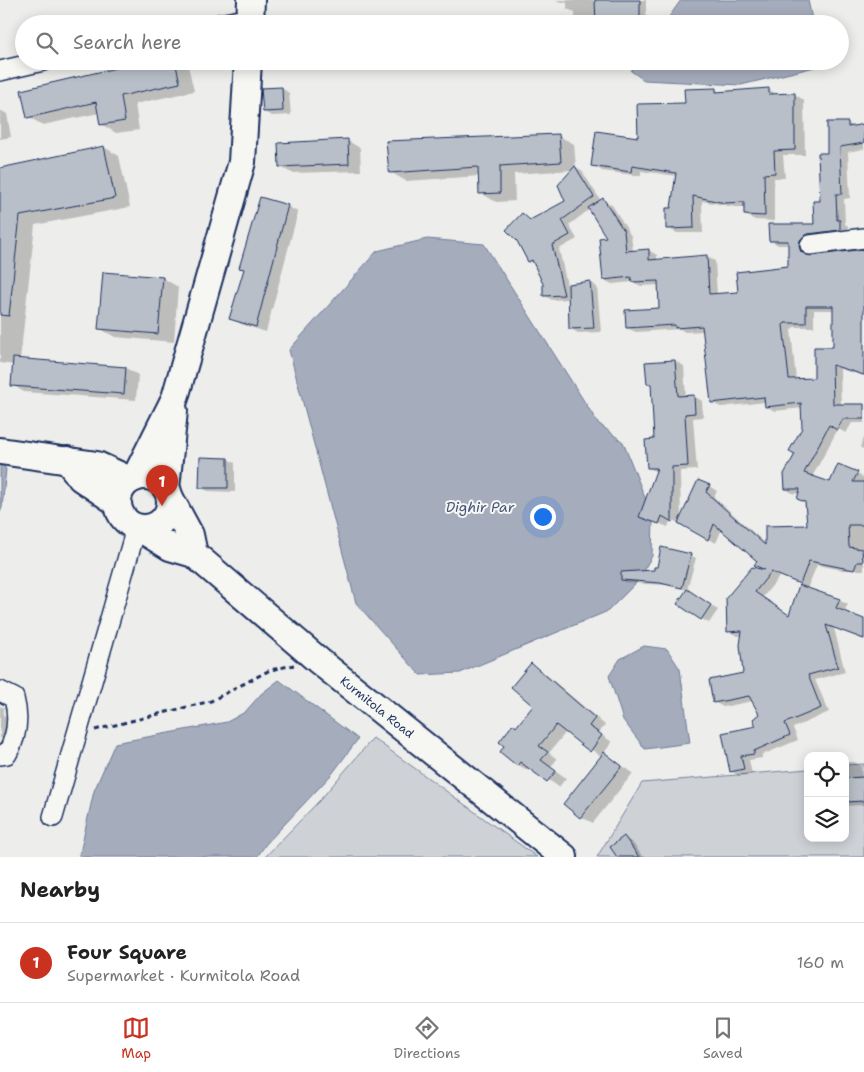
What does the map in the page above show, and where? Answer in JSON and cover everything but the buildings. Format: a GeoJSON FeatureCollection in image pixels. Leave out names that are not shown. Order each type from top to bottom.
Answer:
{"type":"FeatureCollection","features":[{"type":"Feature","properties":{"kind":"street"},"geometry":{"type":"LineString","coordinates":[[0,71],[15,68]]}},
{"type":"Feature","properties":{"kind":"street"},"geometry":{"type":"LineString","coordinates":[[0,451],[97,465],[133,479],[151,477],[160,481],[190,535],[194,554],[170,547],[124,519],[118,503],[121,489],[133,479],[175,398],[242,162],[247,70]]}},
{"type":"Feature","properties":{"kind":"street"},"geometry":{"type":"LineString","coordinates":[[810,245],[864,238]]}},
{"type":"Feature","properties":{"kind":"street"},"geometry":{"type":"LineString","coordinates":[[136,527],[149,528],[159,524],[166,517],[170,508],[168,493],[175,398]]}},
{"type":"Feature","properties":{"kind":"street"},"geometry":{"type":"LineString","coordinates":[[67,460],[82,478],[118,503]]}},
{"type":"Feature","properties":{"kind":"street"},"geometry":{"type":"LineString","coordinates":[[53,817],[136,527]]}},
{"type":"Feature","properties":{"kind":"street","name":"Kurmitola Road"},"geometry":{"type":"LineString","coordinates":[[194,554],[319,661],[564,857]]}},
{"type":"Feature","properties":{"kind":"street"},"geometry":{"type":"LineString","coordinates":[[0,690],[14,698],[18,714],[12,744],[7,754],[0,755]]}},
{"type":"Feature","properties":{"kind":"path"},"geometry":{"type":"LineString","coordinates":[[77,734],[110,728],[211,701],[270,670],[319,661]]}},
{"type":"Feature","properties":{"kind":"shaded area"},"geometry":{"type":"Polygon","coordinates":[[[373,738],[537,857],[265,857],[320,800],[373,738]]]}},
{"type":"Feature","properties":{"kind":"shaded area"},"geometry":{"type":"Polygon","coordinates":[[[864,764],[864,857],[597,857],[642,783],[804,769],[804,842],[849,842],[849,765],[864,764]]]}},
{"type":"Feature","properties":{"kind":"water"},"geometry":{"type":"Polygon","coordinates":[[[681,0],[808,0],[811,15],[670,15],[681,0]]]}},
{"type":"Feature","properties":{"kind":"water"},"geometry":{"type":"Polygon","coordinates":[[[802,70],[741,85],[644,80],[631,71],[802,70]]]}},
{"type":"Feature","properties":{"kind":"water","name":"Dighir Par"},"geometry":{"type":"Polygon","coordinates":[[[427,239],[484,244],[598,423],[623,442],[653,518],[652,556],[636,583],[608,611],[460,673],[420,675],[356,603],[289,350],[377,251],[427,239]]]}},
{"type":"Feature","properties":{"kind":"water"},"geometry":{"type":"Polygon","coordinates":[[[0,463],[6,469],[0,512],[0,463]]]}},
{"type":"Feature","properties":{"kind":"water"},"geometry":{"type":"Polygon","coordinates":[[[644,646],[667,649],[680,669],[690,743],[645,749],[623,720],[609,676],[620,659],[644,646]]]}},
{"type":"Feature","properties":{"kind":"water"},"geometry":{"type":"Polygon","coordinates":[[[279,680],[358,739],[332,774],[266,844],[257,857],[79,857],[94,791],[115,743],[227,722],[245,712],[261,694],[279,680]]]}},
{"type":"Feature","properties":{"kind":"place","name":"Four Square"},"geometry":{"type":"Point","coordinates":[162,506]}}]}
